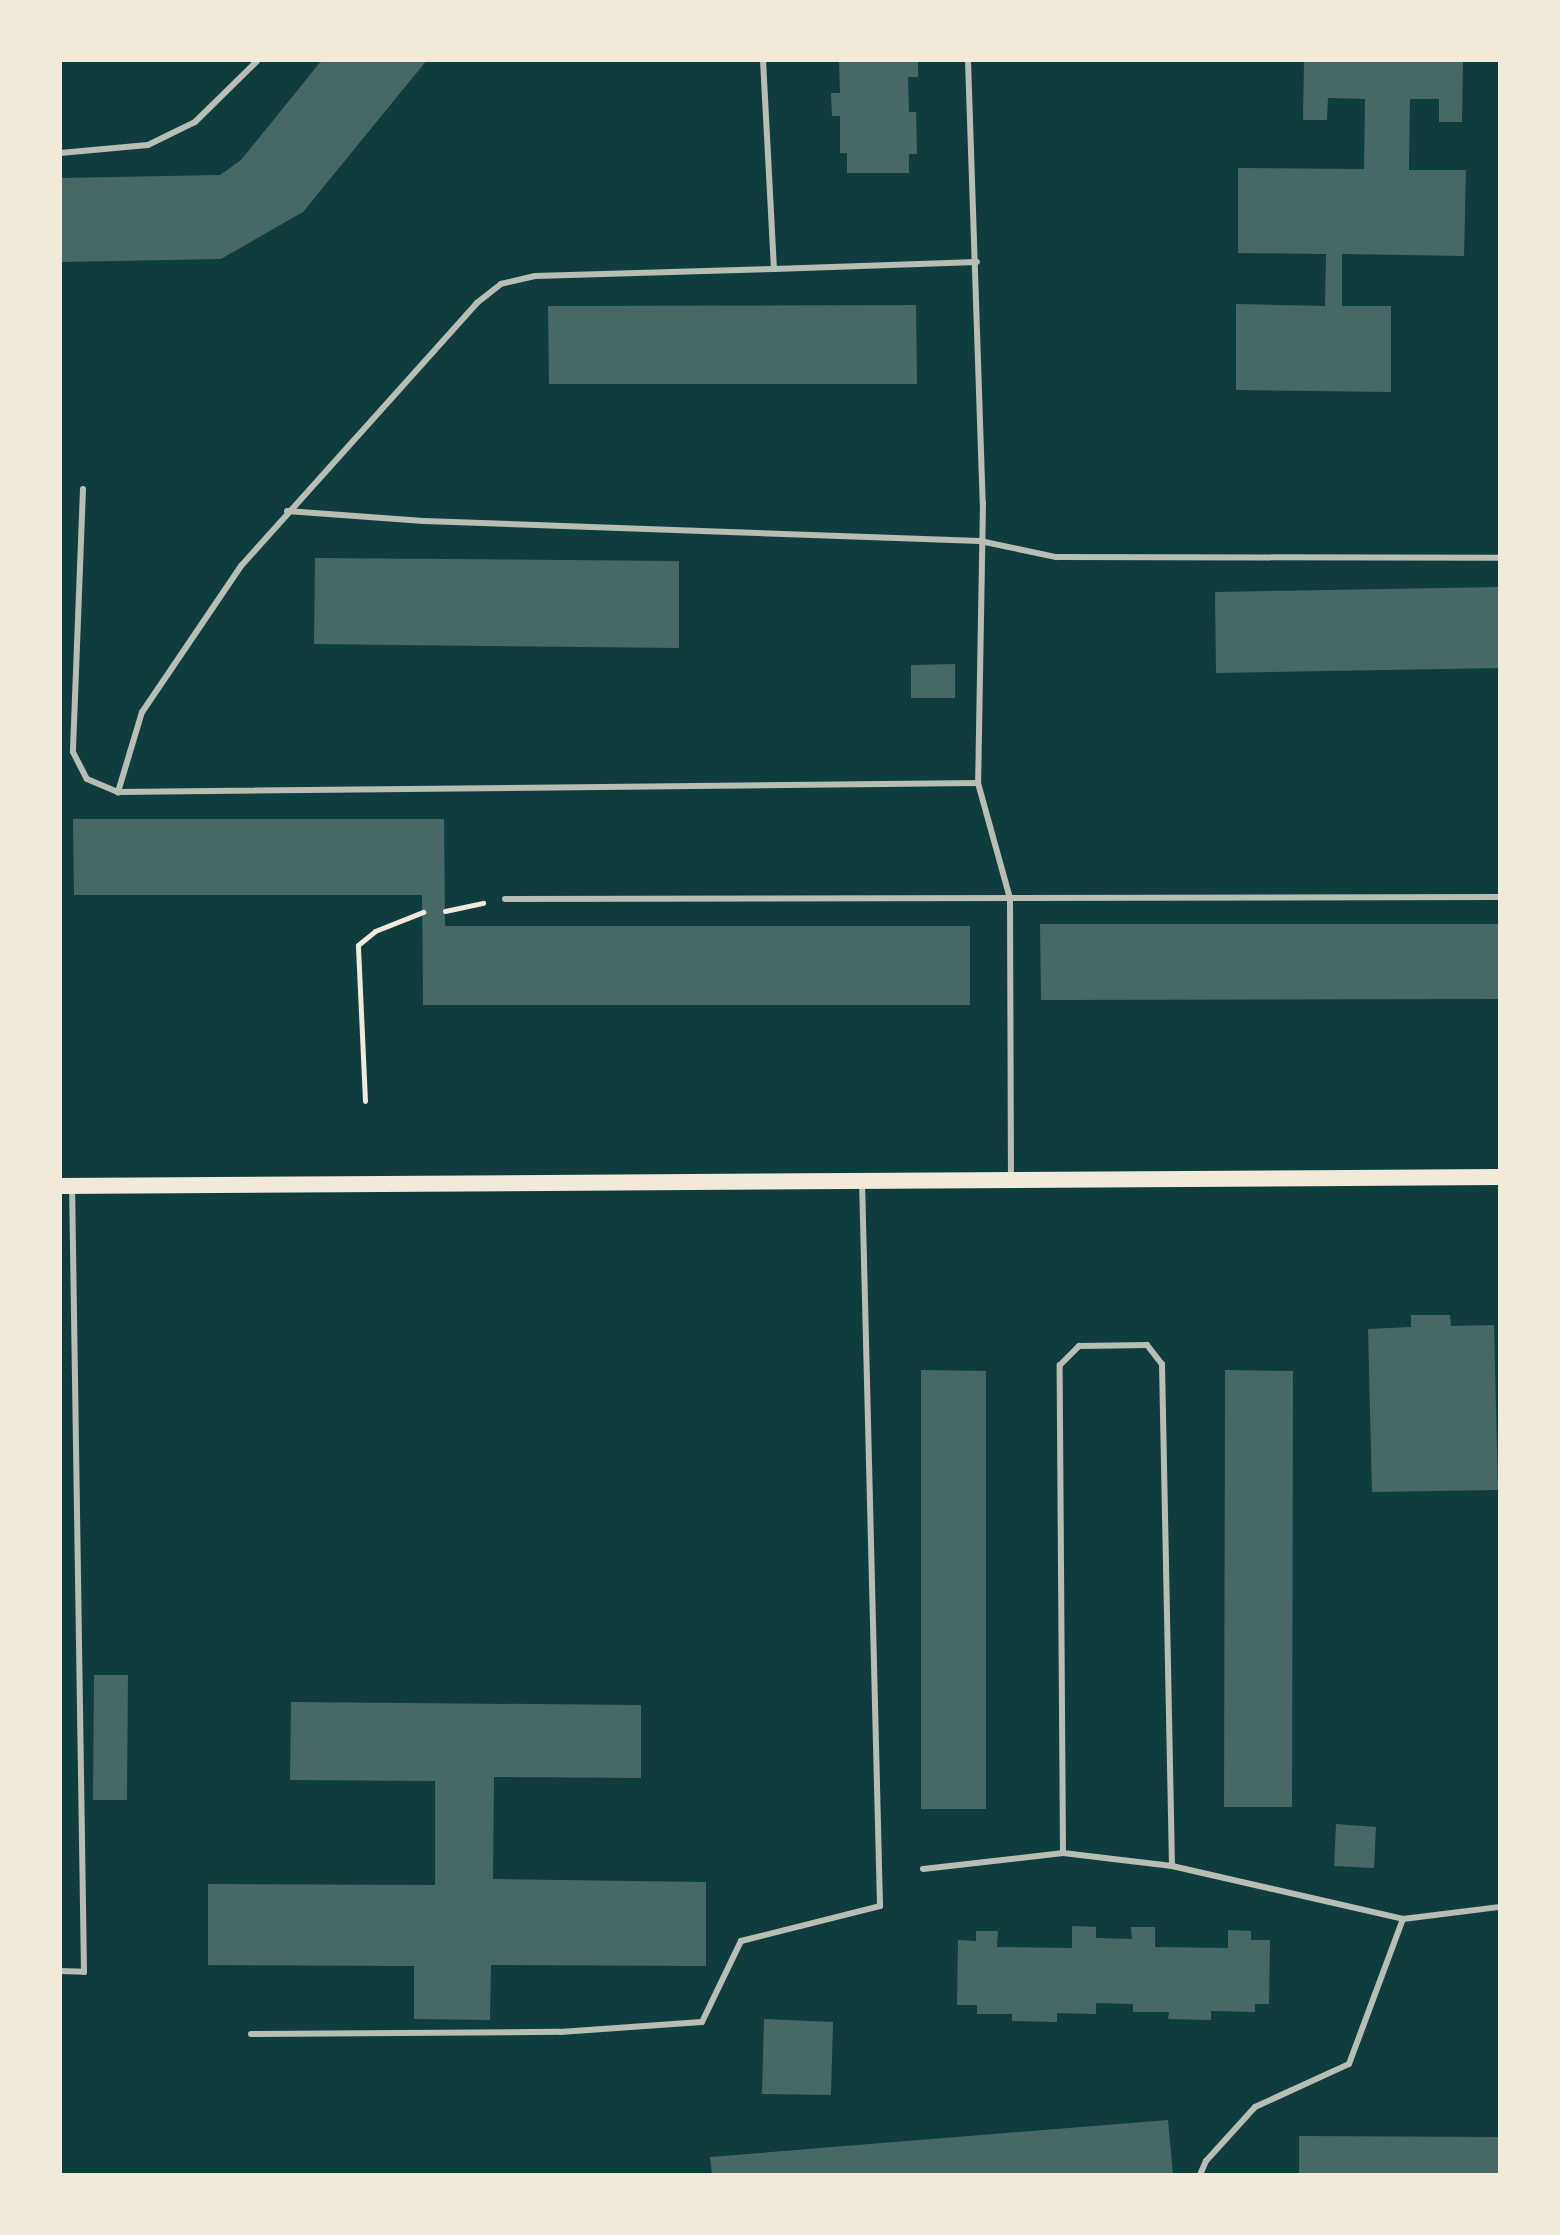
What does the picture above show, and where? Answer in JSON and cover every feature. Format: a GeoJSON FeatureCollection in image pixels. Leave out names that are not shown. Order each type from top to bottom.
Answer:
{"type":"FeatureCollection","features":[{"type":"Feature","properties":{"kind":"main road"},"geometry":{"type":"LineString","coordinates":[[66,1186],[1500,1177]]}},
{"type":"Feature","properties":{"kind":"lane"},"geometry":{"type":"LineString","coordinates":[[60,153],[148,145],[195,122],[258,60]]}},
{"type":"Feature","properties":{"kind":"lane"},"geometry":{"type":"LineString","coordinates":[[763,60],[774,269]]}},
{"type":"Feature","properties":{"kind":"lane"},"geometry":{"type":"LineString","coordinates":[[968,60],[977,262],[980,541],[978,783],[1010,898],[1011,1180]]}},
{"type":"Feature","properties":{"kind":"lane"},"geometry":{"type":"LineString","coordinates":[[118,792],[149,699],[197,625],[287,511],[477,303],[501,284],[535,276],[977,262]]}},
{"type":"Feature","properties":{"kind":"lane"},"geometry":{"type":"LineString","coordinates":[[83,489],[73,752],[87,779],[118,792],[978,783]]}},
{"type":"Feature","properties":{"kind":"lane"},"geometry":{"type":"LineString","coordinates":[[287,511],[424,521],[980,541],[1056,557],[1500,558]]}},
{"type":"Feature","properties":{"kind":"lane"},"geometry":{"type":"LineString","coordinates":[[505,899],[1500,897]]}},
{"type":"Feature","properties":{"kind":"lane"},"geometry":{"type":"LineString","coordinates":[[251,2034],[560,2032],[702,2022],[741,1941],[880,1906],[862,1182]]}},
{"type":"Feature","properties":{"kind":"lane"},"geometry":{"type":"LineString","coordinates":[[60,1971],[84,1972],[66,1186]]}},
{"type":"Feature","properties":{"kind":"lane"},"geometry":{"type":"LineString","coordinates":[[1063,1853],[1060,1365],[1079,1346],[1147,1345],[1162,1364],[1172,1866]]}},
{"type":"Feature","properties":{"kind":"lane"},"geometry":{"type":"LineString","coordinates":[[923,1869],[1063,1853],[1172,1866],[1403,1919],[1500,1907]]}},
{"type":"Feature","properties":{"kind":"lane"},"geometry":{"type":"LineString","coordinates":[[1200,2175],[1206,2161],[1255,2107],[1349,2064],[1403,1919]]}},
{"type":"Feature","properties":{"kind":"path"},"geometry":{"type":"LineString","coordinates":[[445,911],[505,899]]}},
{"type":"Feature","properties":{"kind":"path"},"geometry":{"type":"LineString","coordinates":[[365,1101],[358,945],[375,931],[423,912]]}},
{"type":"Feature","properties":{"kind":"building"},"geometry":{"type":"Polygon","coordinates":[[[322,60],[427,60],[303,212],[221,259],[60,262],[60,178],[220,175],[241,160],[322,60]]]}},
{"type":"Feature","properties":{"kind":"building"},"geometry":{"type":"Polygon","coordinates":[[[839,60],[918,60],[918,77],[908,77],[909,112],[916,112],[917,154],[909,154],[909,173],[847,173],[847,153],[840,153],[840,116],[832,116],[831,93],[840,93],[839,60]]]}},
{"type":"Feature","properties":{"kind":"building"},"geometry":{"type":"Polygon","coordinates":[[[1304,60],[1463,60],[1462,122],[1439,122],[1439,99],[1410,99],[1409,170],[1466,170],[1464,256],[1342,254],[1342,306],[1391,306],[1391,392],[1236,390],[1236,304],[1325,306],[1326,254],[1238,253],[1238,168],[1364,169],[1365,99],[1328,98],[1327,120],[1303,120],[1304,60]]]}},
{"type":"Feature","properties":{"kind":"building"},"geometry":{"type":"Polygon","coordinates":[[[916,305],[917,384],[549,384],[548,306],[916,305]]]}},
{"type":"Feature","properties":{"kind":"building"},"geometry":{"type":"Polygon","coordinates":[[[315,558],[679,561],[679,648],[314,644],[315,558]]]}},
{"type":"Feature","properties":{"kind":"building"},"geometry":{"type":"Polygon","coordinates":[[[1500,587],[1500,668],[1216,673],[1215,592],[1500,587]]]}},
{"type":"Feature","properties":{"kind":"building"},"geometry":{"type":"Polygon","coordinates":[[[955,664],[955,698],[911,698],[911,665],[955,664]]]}},
{"type":"Feature","properties":{"kind":"building"},"geometry":{"type":"Polygon","coordinates":[[[73,819],[444,819],[445,926],[970,926],[970,1005],[423,1005],[422,895],[74,895],[73,819]]]}},
{"type":"Feature","properties":{"kind":"building"},"geometry":{"type":"Polygon","coordinates":[[[1040,924],[1500,924],[1500,999],[1041,1000],[1040,924]]]}},
{"type":"Feature","properties":{"kind":"building"},"geometry":{"type":"Polygon","coordinates":[[[1411,1315],[1450,1315],[1451,1326],[1494,1325],[1498,1490],[1372,1492],[1368,1329],[1411,1327],[1411,1315]]]}},
{"type":"Feature","properties":{"kind":"building"},"geometry":{"type":"Polygon","coordinates":[[[921,1370],[986,1371],[986,1809],[921,1809],[921,1370]]]}},
{"type":"Feature","properties":{"kind":"building"},"geometry":{"type":"Polygon","coordinates":[[[1225,1370],[1293,1371],[1292,1807],[1224,1807],[1225,1370]]]}},
{"type":"Feature","properties":{"kind":"building"},"geometry":{"type":"Polygon","coordinates":[[[94,1675],[128,1675],[127,1800],[93,1800],[94,1675]]]}},
{"type":"Feature","properties":{"kind":"building"},"geometry":{"type":"Polygon","coordinates":[[[291,1702],[641,1705],[641,1778],[494,1777],[493,1879],[706,1882],[706,1966],[491,1965],[490,2020],[414,2019],[414,1966],[208,1965],[208,1884],[435,1885],[435,1781],[290,1780],[291,1702]]]}},
{"type":"Feature","properties":{"kind":"building"},"geometry":{"type":"Polygon","coordinates":[[[1336,1824],[1376,1827],[1374,1868],[1334,1866],[1336,1824]]]}},
{"type":"Feature","properties":{"kind":"building"},"geometry":{"type":"Polygon","coordinates":[[[1072,1926],[1096,1927],[1096,1938],[1132,1939],[1131,1927],[1155,1927],[1155,1947],[1228,1948],[1228,1930],[1251,1931],[1251,1940],[1270,1940],[1269,2004],[1255,2004],[1255,2012],[1211,2011],[1211,2020],[1168,2019],[1169,2012],[1133,2012],[1133,2004],[1096,2003],[1096,2014],[1057,2013],[1057,2022],[1012,2021],[1012,2014],[977,2014],[977,2005],[957,2005],[958,1940],[976,1941],[976,1931],[998,1931],[997,1947],[1072,1948],[1072,1926]]]}},
{"type":"Feature","properties":{"kind":"building"},"geometry":{"type":"Polygon","coordinates":[[[764,2019],[833,2022],[831,2095],[762,2094],[764,2019]]]}},
{"type":"Feature","properties":{"kind":"building"},"geometry":{"type":"Polygon","coordinates":[[[1168,2120],[1173,2175],[712,2175],[710,2157],[1168,2120]]]}},
{"type":"Feature","properties":{"kind":"building"},"geometry":{"type":"Polygon","coordinates":[[[1299,2136],[1500,2137],[1500,2175],[1299,2175],[1299,2136]]]}}]}
